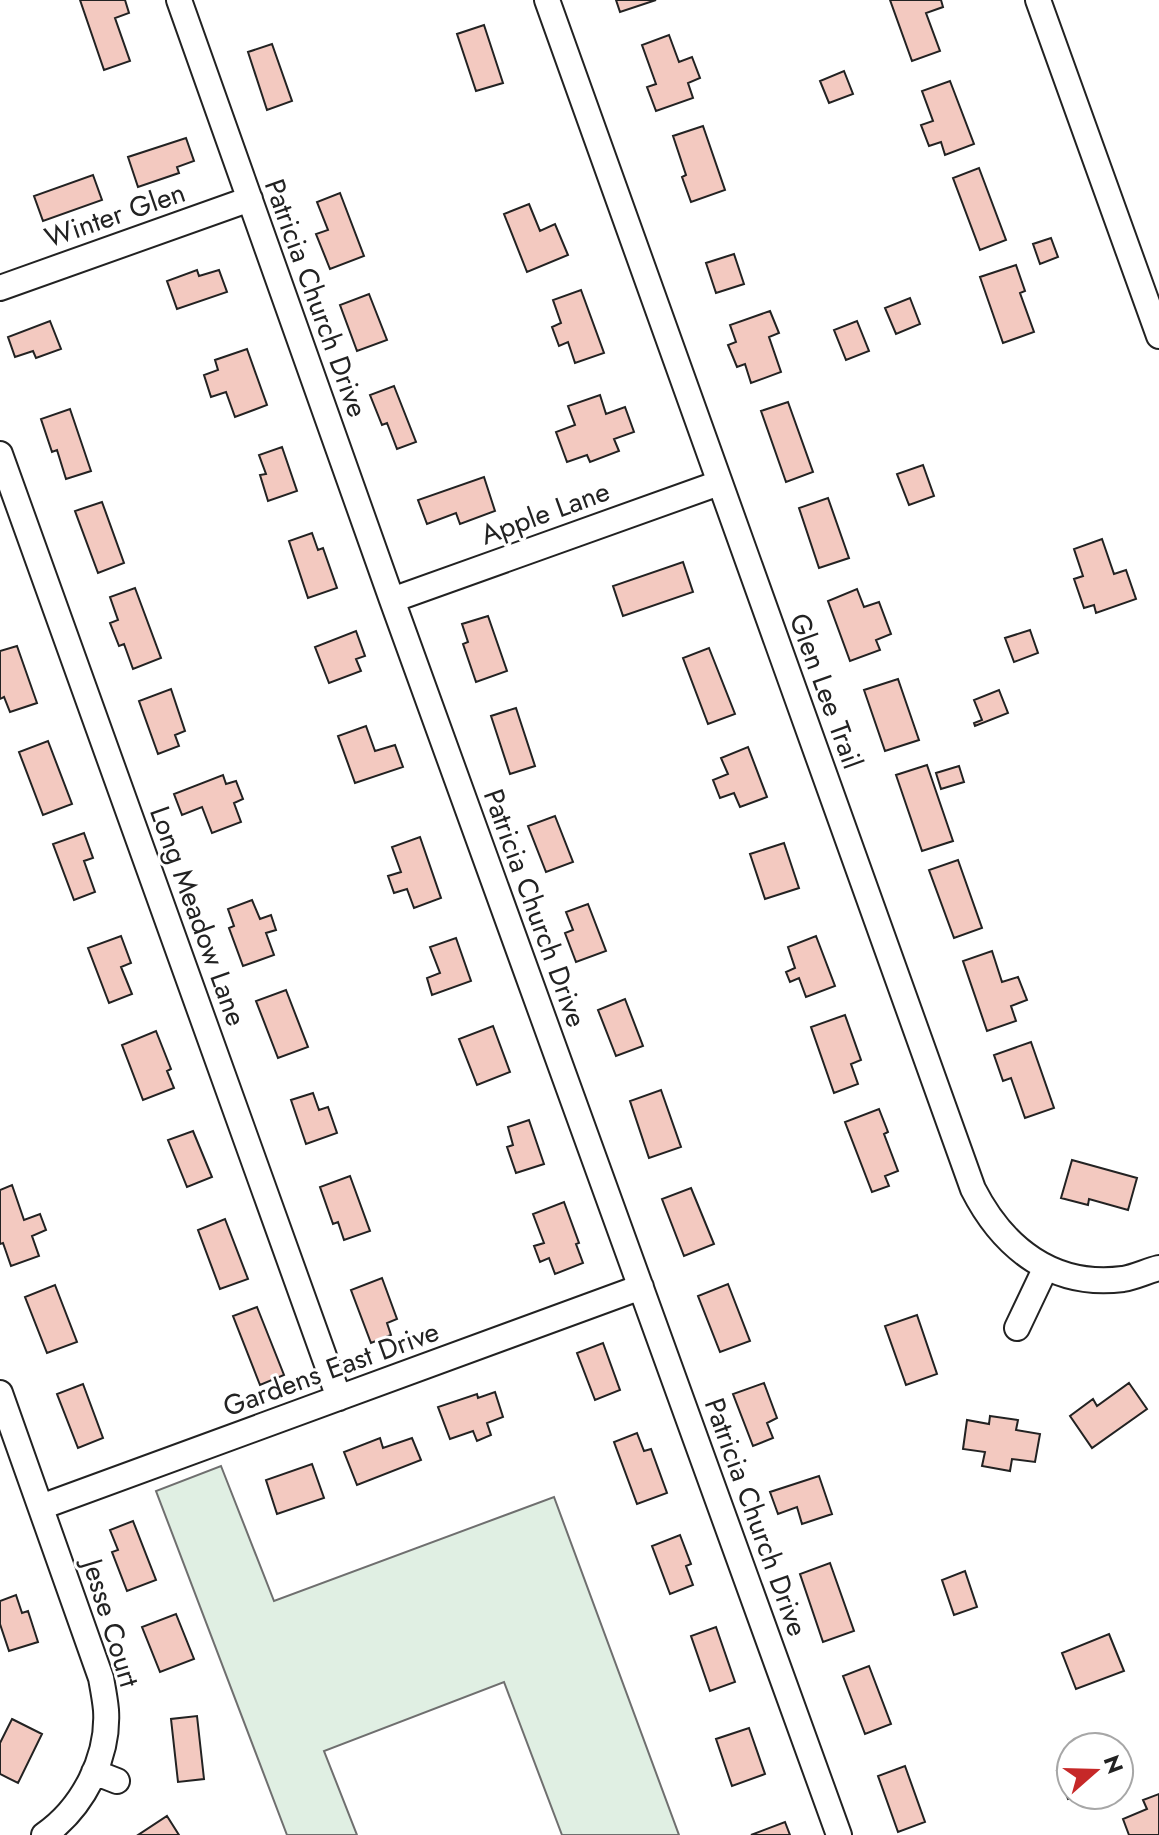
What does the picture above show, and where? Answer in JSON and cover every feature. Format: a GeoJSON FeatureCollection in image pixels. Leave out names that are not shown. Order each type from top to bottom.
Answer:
{"type":"FeatureCollection","features":[{"type":"Feature","properties":{"kind":"street","name":"Patricia Church Drive"},"geometry":{"type":"LineString","coordinates":[[179,0],[392,600],[839,1835]]}},
{"type":"Feature","properties":{"kind":"street","name":"Glen Lee Trail"},"geometry":{"type":"LineString","coordinates":[[547,0],[973,1189],[985,1213],[1002,1235],[1046,1267],[1072,1276],[1098,1280],[1125,1279],[1159,1268]]}},
{"type":"Feature","properties":{"kind":"street"},"geometry":{"type":"LineString","coordinates":[[1038,0],[1159,336]]}},
{"type":"Feature","properties":{"kind":"street","name":"Winter Glen"},"geometry":{"type":"LineString","coordinates":[[0,288],[250,199]]}},
{"type":"Feature","properties":{"kind":"street","name":"Long Meadow Lane"},"geometry":{"type":"LineString","coordinates":[[0,454],[339,1398]]}},
{"type":"Feature","properties":{"kind":"street","name":"Apple Lane"},"geometry":{"type":"LineString","coordinates":[[392,600],[719,483]]}},
{"type":"Feature","properties":{"kind":"street"},"geometry":{"type":"LineString","coordinates":[[1017,1328],[1046,1267]]}},
{"type":"Feature","properties":{"kind":"street","name":"Gardens East Drive"},"geometry":{"type":"LineString","coordinates":[[41,1507],[641,1287]]}},
{"type":"Feature","properties":{"kind":"street","name":"Jesse Court"},"geometry":{"type":"LineString","coordinates":[[0,1393],[101,1678],[106,1709],[102,1750],[106,1776],[84,1792],[63,1819],[44,1835]]}},
{"type":"Feature","properties":{"kind":"green space"},"geometry":{"type":"Polygon","coordinates":[[[221,1466],[274,1601],[554,1497],[679,1835],[562,1835],[504,1682],[324,1751],[357,1835],[287,1835],[156,1491],[221,1466]]]}},
{"type":"Feature","properties":{"kind":"building"},"geometry":{"type":"Polygon","coordinates":[[[80,0],[125,0],[129,13],[115,18],[130,61],[104,70],[80,0]]]}},
{"type":"Feature","properties":{"kind":"building"},"geometry":{"type":"Polygon","coordinates":[[[616,0],[656,0],[620,12],[616,0]]]}},
{"type":"Feature","properties":{"kind":"building"},"geometry":{"type":"Polygon","coordinates":[[[890,0],[941,0],[943,7],[926,13],[940,51],[912,61],[890,0]]]}},
{"type":"Feature","properties":{"kind":"building"},"geometry":{"type":"Polygon","coordinates":[[[484,25],[503,83],[476,91],[457,34],[484,25]]]}},
{"type":"Feature","properties":{"kind":"building"},"geometry":{"type":"Polygon","coordinates":[[[669,35],[679,62],[692,57],[700,78],[688,83],[693,98],[656,111],[647,87],[656,84],[642,45],[669,35]]]}},
{"type":"Feature","properties":{"kind":"building"},"geometry":{"type":"Polygon","coordinates":[[[272,44],[292,101],[267,110],[248,52],[272,44]]]}},
{"type":"Feature","properties":{"kind":"building"},"geometry":{"type":"Polygon","coordinates":[[[844,71],[853,94],[829,103],[820,81],[844,71]]]}},
{"type":"Feature","properties":{"kind":"building"},"geometry":{"type":"Polygon","coordinates":[[[950,81],[974,144],[945,155],[941,142],[929,146],[921,125],[933,121],[922,91],[950,81]]]}},
{"type":"Feature","properties":{"kind":"building"},"geometry":{"type":"Polygon","coordinates":[[[703,126],[725,190],[691,202],[673,136],[703,126]]]}},
{"type":"Feature","properties":{"kind":"building"},"geometry":{"type":"Polygon","coordinates":[[[186,138],[194,161],[177,167],[179,173],[138,187],[128,157],[186,138]]]}},
{"type":"Feature","properties":{"kind":"building"},"geometry":{"type":"Polygon","coordinates":[[[979,168],[1006,240],[980,250],[953,178],[979,168]]]}},
{"type":"Feature","properties":{"kind":"building"},"geometry":{"type":"Polygon","coordinates":[[[93,175],[102,200],[43,221],[34,196],[93,175]]]}},
{"type":"Feature","properties":{"kind":"building"},"geometry":{"type":"Polygon","coordinates":[[[340,193],[364,256],[330,269],[316,234],[328,230],[317,202],[340,193]]]}},
{"type":"Feature","properties":{"kind":"building"},"geometry":{"type":"Polygon","coordinates":[[[529,204],[540,231],[555,224],[568,255],[527,272],[504,214],[529,204]]]}},
{"type":"Feature","properties":{"kind":"building"},"geometry":{"type":"Polygon","coordinates":[[[1051,238],[1058,257],[1040,264],[1033,244],[1051,238]]]}},
{"type":"Feature","properties":{"kind":"building"},"geometry":{"type":"Polygon","coordinates":[[[734,254],[744,284],[716,293],[706,263],[734,254]]]}},
{"type":"Feature","properties":{"kind":"building"},"geometry":{"type":"Polygon","coordinates":[[[1016,265],[1025,291],[1020,293],[1034,332],[1003,343],[980,277],[1016,265]]]}},
{"type":"Feature","properties":{"kind":"building"},"geometry":{"type":"Polygon","coordinates":[[[197,270],[199,276],[219,270],[227,292],[177,309],[167,281],[197,270]]]}},
{"type":"Feature","properties":{"kind":"building"},"geometry":{"type":"Polygon","coordinates":[[[581,290],[604,353],[575,363],[568,342],[559,346],[552,327],[561,323],[553,300],[581,290]]]}},
{"type":"Feature","properties":{"kind":"building"},"geometry":{"type":"Polygon","coordinates":[[[369,294],[387,340],[357,351],[340,305],[369,294]]]}},
{"type":"Feature","properties":{"kind":"building"},"geometry":{"type":"Polygon","coordinates":[[[910,298],[920,324],[896,334],[885,308],[910,298]]]}},
{"type":"Feature","properties":{"kind":"building"},"geometry":{"type":"Polygon","coordinates":[[[770,311],[779,333],[769,337],[781,372],[751,383],[745,364],[737,367],[728,345],[736,342],[730,325],[770,311]]]}},
{"type":"Feature","properties":{"kind":"building"},"geometry":{"type":"Polygon","coordinates":[[[50,321],[61,349],[36,358],[33,351],[15,357],[8,337],[50,321]]]}},
{"type":"Feature","properties":{"kind":"building"},"geometry":{"type":"Polygon","coordinates":[[[857,321],[869,351],[846,360],[834,330],[857,321]]]}},
{"type":"Feature","properties":{"kind":"building"},"geometry":{"type":"Polygon","coordinates":[[[247,349],[267,405],[235,417],[226,392],[211,397],[204,375],[218,370],[215,360],[247,349]]]}},
{"type":"Feature","properties":{"kind":"building"},"geometry":{"type":"Polygon","coordinates":[[[394,386],[416,442],[397,449],[387,423],[382,425],[370,395],[394,386]]]}},
{"type":"Feature","properties":{"kind":"building"},"geometry":{"type":"Polygon","coordinates":[[[600,395],[606,414],[625,407],[634,432],[614,439],[619,451],[590,462],[587,455],[567,462],[556,432],[575,425],[568,406],[600,395]]]}},
{"type":"Feature","properties":{"kind":"building"},"geometry":{"type":"Polygon","coordinates":[[[788,402],[813,472],[786,482],[761,411],[788,402]]]}},
{"type":"Feature","properties":{"kind":"building"},"geometry":{"type":"Polygon","coordinates":[[[70,409],[91,471],[66,479],[57,450],[52,452],[41,419],[70,409]]]}},
{"type":"Feature","properties":{"kind":"building"},"geometry":{"type":"Polygon","coordinates":[[[282,447],[297,491],[268,501],[260,475],[266,474],[259,455],[282,447]]]}},
{"type":"Feature","properties":{"kind":"building"},"geometry":{"type":"Polygon","coordinates":[[[923,465],[934,496],[909,505],[897,474],[923,465]]]}},
{"type":"Feature","properties":{"kind":"building"},"geometry":{"type":"Polygon","coordinates":[[[484,477],[495,511],[460,524],[456,513],[427,524],[418,500],[484,477]]]}},
{"type":"Feature","properties":{"kind":"building"},"geometry":{"type":"Polygon","coordinates":[[[828,498],[849,558],[819,568],[799,508],[828,498]]]}},
{"type":"Feature","properties":{"kind":"building"},"geometry":{"type":"Polygon","coordinates":[[[102,502],[124,563],[98,573],[75,511],[102,502]]]}},
{"type":"Feature","properties":{"kind":"building"},"geometry":{"type":"Polygon","coordinates":[[[312,533],[318,550],[323,548],[337,588],[308,598],[289,541],[312,533]]]}},
{"type":"Feature","properties":{"kind":"building"},"geometry":{"type":"Polygon","coordinates":[[[1102,539],[1114,574],[1126,570],[1136,599],[1096,613],[1094,605],[1084,608],[1074,579],[1083,576],[1074,549],[1102,539]]]}},
{"type":"Feature","properties":{"kind":"building"},"geometry":{"type":"Polygon","coordinates":[[[683,562],[693,592],[623,616],[613,586],[683,562]]]}},
{"type":"Feature","properties":{"kind":"building"},"geometry":{"type":"Polygon","coordinates":[[[135,588],[161,658],[133,669],[124,644],[119,646],[110,623],[118,620],[110,597],[135,588]]]}},
{"type":"Feature","properties":{"kind":"building"},"geometry":{"type":"Polygon","coordinates":[[[857,589],[864,607],[879,602],[891,634],[876,640],[880,650],[850,661],[828,601],[857,589]]]}},
{"type":"Feature","properties":{"kind":"building"},"geometry":{"type":"Polygon","coordinates":[[[488,616],[507,671],[476,682],[463,644],[468,642],[462,624],[488,616]]]}},
{"type":"Feature","properties":{"kind":"building"},"geometry":{"type":"Polygon","coordinates":[[[1030,630],[1038,653],[1014,662],[1005,638],[1030,630]]]}},
{"type":"Feature","properties":{"kind":"building"},"geometry":{"type":"Polygon","coordinates":[[[356,631],[365,656],[356,659],[361,671],[329,683],[315,647],[356,631]]]}},
{"type":"Feature","properties":{"kind":"building"},"geometry":{"type":"Polygon","coordinates":[[[17,646],[37,703],[10,712],[4,697],[0,699],[0,651],[17,646]]]}},
{"type":"Feature","properties":{"kind":"building"},"geometry":{"type":"Polygon","coordinates":[[[709,648],[735,714],[708,724],[683,658],[709,648]]]}},
{"type":"Feature","properties":{"kind":"building"},"geometry":{"type":"Polygon","coordinates":[[[898,679],[919,740],[885,751],[864,690],[898,679]]]}},
{"type":"Feature","properties":{"kind":"building"},"geometry":{"type":"Polygon","coordinates":[[[171,689],[185,731],[175,735],[179,746],[158,754],[139,701],[171,689]]]}},
{"type":"Feature","properties":{"kind":"building"},"geometry":{"type":"Polygon","coordinates":[[[999,690],[1008,713],[975,726],[974,723],[982,720],[974,700],[999,690]]]}},
{"type":"Feature","properties":{"kind":"building"},"geometry":{"type":"Polygon","coordinates":[[[516,708],[535,766],[510,774],[491,716],[516,708]]]}},
{"type":"Feature","properties":{"kind":"building"},"geometry":{"type":"Polygon","coordinates":[[[366,726],[375,751],[395,745],[403,767],[355,783],[338,736],[366,726]]]}},
{"type":"Feature","properties":{"kind":"building"},"geometry":{"type":"Polygon","coordinates":[[[48,741],[72,804],[43,815],[19,752],[48,741]]]}},
{"type":"Feature","properties":{"kind":"building"},"geometry":{"type":"Polygon","coordinates":[[[748,747],[767,797],[740,807],[734,793],[720,798],[713,780],[728,774],[721,758],[748,747]]]}},
{"type":"Feature","properties":{"kind":"building"},"geometry":{"type":"Polygon","coordinates":[[[927,765],[953,841],[922,851],[896,775],[927,765]]]}},
{"type":"Feature","properties":{"kind":"building"},"geometry":{"type":"Polygon","coordinates":[[[959,766],[964,782],[941,789],[936,773],[959,766]]]}},
{"type":"Feature","properties":{"kind":"building"},"geometry":{"type":"Polygon","coordinates":[[[223,775],[226,784],[236,781],[243,799],[234,803],[241,822],[212,833],[202,807],[182,815],[174,794],[223,775]]]}},
{"type":"Feature","properties":{"kind":"building"},"geometry":{"type":"Polygon","coordinates":[[[555,816],[573,862],[546,872],[528,826],[555,816]]]}},
{"type":"Feature","properties":{"kind":"building"},"geometry":{"type":"Polygon","coordinates":[[[84,833],[93,858],[84,861],[95,892],[74,900],[53,844],[84,833]]]}},
{"type":"Feature","properties":{"kind":"building"},"geometry":{"type":"Polygon","coordinates":[[[420,837],[441,898],[414,908],[407,889],[394,893],[388,876],[401,872],[392,847],[420,837]]]}},
{"type":"Feature","properties":{"kind":"building"},"geometry":{"type":"Polygon","coordinates":[[[784,843],[799,888],[765,899],[750,854],[784,843]]]}},
{"type":"Feature","properties":{"kind":"building"},"geometry":{"type":"Polygon","coordinates":[[[958,860],[982,928],[954,938],[929,870],[958,860]]]}},
{"type":"Feature","properties":{"kind":"building"},"geometry":{"type":"Polygon","coordinates":[[[252,900],[260,919],[271,915],[276,930],[266,933],[274,955],[243,966],[229,928],[234,926],[228,909],[252,900]]]}},
{"type":"Feature","properties":{"kind":"building"},"geometry":{"type":"Polygon","coordinates":[[[588,904],[606,951],[576,962],[565,933],[573,930],[566,912],[588,904]]]}},
{"type":"Feature","properties":{"kind":"building"},"geometry":{"type":"Polygon","coordinates":[[[121,936],[131,963],[121,967],[132,994],[109,1003],[88,948],[121,936]]]}},
{"type":"Feature","properties":{"kind":"building"},"geometry":{"type":"Polygon","coordinates":[[[816,936],[835,986],[806,997],[799,978],[790,982],[786,972],[795,968],[788,947],[816,936]]]}},
{"type":"Feature","properties":{"kind":"building"},"geometry":{"type":"Polygon","coordinates":[[[456,938],[471,981],[432,995],[427,978],[440,973],[430,947],[456,938]]]}},
{"type":"Feature","properties":{"kind":"building"},"geometry":{"type":"Polygon","coordinates":[[[992,951],[1002,982],[1018,977],[1027,1000],[1011,1006],[1016,1021],[987,1031],[963,961],[992,951]]]}},
{"type":"Feature","properties":{"kind":"building"},"geometry":{"type":"Polygon","coordinates":[[[286,990],[308,1047],[278,1058],[256,1001],[286,990]]]}},
{"type":"Feature","properties":{"kind":"building"},"geometry":{"type":"Polygon","coordinates":[[[625,999],[643,1046],[616,1056],[598,1010],[625,999]]]}},
{"type":"Feature","properties":{"kind":"building"},"geometry":{"type":"Polygon","coordinates":[[[845,1015],[861,1060],[851,1064],[858,1084],[834,1093],[811,1027],[845,1015]]]}},
{"type":"Feature","properties":{"kind":"building"},"geometry":{"type":"Polygon","coordinates":[[[493,1026],[510,1072],[477,1085],[459,1039],[493,1026]]]}},
{"type":"Feature","properties":{"kind":"building"},"geometry":{"type":"Polygon","coordinates":[[[156,1031],[171,1069],[167,1071],[174,1088],[143,1100],[122,1045],[156,1031]]]}},
{"type":"Feature","properties":{"kind":"building"},"geometry":{"type":"Polygon","coordinates":[[[1031,1042],[1054,1108],[1025,1118],[1011,1078],[1003,1081],[994,1055],[1031,1042]]]}},
{"type":"Feature","properties":{"kind":"building"},"geometry":{"type":"Polygon","coordinates":[[[661,1090],[681,1147],[649,1158],[630,1101],[661,1090]]]}},
{"type":"Feature","properties":{"kind":"building"},"geometry":{"type":"Polygon","coordinates":[[[313,1093],[319,1110],[328,1107],[337,1133],[306,1144],[291,1100],[313,1093]]]}},
{"type":"Feature","properties":{"kind":"building"},"geometry":{"type":"Polygon","coordinates":[[[879,1109],[888,1132],[884,1134],[898,1171],[885,1176],[889,1186],[872,1192],[845,1122],[879,1109]]]}},
{"type":"Feature","properties":{"kind":"building"},"geometry":{"type":"Polygon","coordinates":[[[529,1120],[544,1164],[516,1173],[507,1147],[513,1145],[508,1127],[529,1120]]]}},
{"type":"Feature","properties":{"kind":"building"},"geometry":{"type":"Polygon","coordinates":[[[193,1131],[212,1177],[187,1187],[168,1140],[193,1131]]]}},
{"type":"Feature","properties":{"kind":"building"},"geometry":{"type":"Polygon","coordinates":[[[1072,1160],[1137,1178],[1128,1210],[1089,1199],[1088,1205],[1061,1198],[1072,1160]]]}},
{"type":"Feature","properties":{"kind":"building"},"geometry":{"type":"Polygon","coordinates":[[[350,1176],[370,1231],[344,1240],[338,1222],[333,1224],[320,1187],[350,1176]]]}},
{"type":"Feature","properties":{"kind":"building"},"geometry":{"type":"Polygon","coordinates":[[[12,1185],[24,1220],[40,1214],[46,1230],[32,1236],[39,1256],[11,1266],[3,1243],[0,1244],[0,1190],[12,1185]]]}},
{"type":"Feature","properties":{"kind":"building"},"geometry":{"type":"Polygon","coordinates":[[[691,1188],[714,1244],[684,1256],[662,1199],[691,1188]]]}},
{"type":"Feature","properties":{"kind":"building"},"geometry":{"type":"Polygon","coordinates":[[[564,1202],[583,1263],[555,1274],[549,1258],[540,1262],[534,1246],[544,1243],[533,1214],[564,1202]]]}},
{"type":"Feature","properties":{"kind":"building"},"geometry":{"type":"Polygon","coordinates":[[[225,1219],[248,1279],[220,1289],[198,1230],[225,1219]]]}},
{"type":"Feature","properties":{"kind":"building"},"geometry":{"type":"Polygon","coordinates":[[[382,1278],[397,1319],[387,1323],[391,1335],[371,1343],[351,1290],[382,1278]]]}},
{"type":"Feature","properties":{"kind":"building"},"geometry":{"type":"Polygon","coordinates":[[[728,1284],[750,1341],[720,1352],[698,1296],[728,1284]]]}},
{"type":"Feature","properties":{"kind":"building"},"geometry":{"type":"Polygon","coordinates":[[[55,1285],[77,1342],[47,1353],[25,1297],[55,1285]]]}},
{"type":"Feature","properties":{"kind":"building"},"geometry":{"type":"Polygon","coordinates":[[[257,1307],[284,1375],[260,1385],[233,1316],[257,1307]]]}},
{"type":"Feature","properties":{"kind":"building"},"geometry":{"type":"Polygon","coordinates":[[[917,1315],[937,1374],[906,1385],[885,1326],[917,1315]]]}},
{"type":"Feature","properties":{"kind":"building"},"geometry":{"type":"Polygon","coordinates":[[[603,1343],[620,1390],[595,1400],[577,1353],[603,1343]]]}},
{"type":"Feature","properties":{"kind":"building"},"geometry":{"type":"Polygon","coordinates":[[[764,1383],[777,1418],[767,1423],[773,1438],[753,1446],[733,1394],[764,1383]]]}},
{"type":"Feature","properties":{"kind":"building"},"geometry":{"type":"Polygon","coordinates":[[[1129,1383],[1147,1409],[1092,1448],[1070,1416],[1093,1399],[1097,1406],[1129,1383]]]}},
{"type":"Feature","properties":{"kind":"building"},"geometry":{"type":"Polygon","coordinates":[[[83,1384],[103,1438],[78,1448],[57,1394],[83,1384]]]}},
{"type":"Feature","properties":{"kind":"building"},"geometry":{"type":"Polygon","coordinates":[[[495,1392],[503,1417],[487,1423],[491,1435],[477,1441],[473,1431],[450,1439],[438,1407],[477,1394],[478,1398],[495,1392]]]}},
{"type":"Feature","properties":{"kind":"building"},"geometry":{"type":"Polygon","coordinates":[[[990,1416],[1018,1420],[1016,1430],[1040,1434],[1035,1462],[1012,1459],[1010,1471],[982,1466],[985,1452],[963,1449],[967,1420],[989,1424],[990,1416]]]}},
{"type":"Feature","properties":{"kind":"building"},"geometry":{"type":"Polygon","coordinates":[[[637,1433],[644,1451],[651,1449],[667,1493],[637,1504],[614,1442],[637,1433]]]}},
{"type":"Feature","properties":{"kind":"building"},"geometry":{"type":"Polygon","coordinates":[[[380,1438],[383,1448],[412,1438],[421,1460],[357,1485],[344,1452],[380,1438]]]}},
{"type":"Feature","properties":{"kind":"building"},"geometry":{"type":"Polygon","coordinates":[[[312,1464],[324,1498],[277,1514],[266,1480],[312,1464]]]}},
{"type":"Feature","properties":{"kind":"building"},"geometry":{"type":"Polygon","coordinates":[[[819,1476],[832,1514],[802,1524],[797,1507],[778,1514],[770,1492],[819,1476]]]}},
{"type":"Feature","properties":{"kind":"building"},"geometry":{"type":"Polygon","coordinates":[[[133,1521],[156,1580],[127,1591],[112,1552],[118,1550],[110,1530],[133,1521]]]}},
{"type":"Feature","properties":{"kind":"building"},"geometry":{"type":"Polygon","coordinates":[[[680,1535],[691,1564],[686,1566],[693,1585],[670,1594],[652,1546],[680,1535]]]}},
{"type":"Feature","properties":{"kind":"building"},"geometry":{"type":"Polygon","coordinates":[[[830,1563],[854,1631],[823,1642],[800,1574],[830,1563]]]}},
{"type":"Feature","properties":{"kind":"building"},"geometry":{"type":"Polygon","coordinates":[[[965,1571],[977,1607],[954,1615],[942,1580],[965,1571]]]}},
{"type":"Feature","properties":{"kind":"building"},"geometry":{"type":"Polygon","coordinates":[[[16,1595],[22,1613],[28,1611],[38,1642],[9,1651],[0,1624],[0,1601],[16,1595]]]}},
{"type":"Feature","properties":{"kind":"building"},"geometry":{"type":"Polygon","coordinates":[[[176,1614],[194,1659],[160,1672],[142,1627],[176,1614]]]}},
{"type":"Feature","properties":{"kind":"building"},"geometry":{"type":"Polygon","coordinates":[[[716,1627],[735,1682],[710,1691],[691,1636],[716,1627]]]}},
{"type":"Feature","properties":{"kind":"building"},"geometry":{"type":"Polygon","coordinates":[[[1109,1634],[1124,1671],[1076,1689],[1062,1653],[1109,1634]]]}},
{"type":"Feature","properties":{"kind":"building"},"geometry":{"type":"Polygon","coordinates":[[[869,1666],[891,1724],[865,1734],[843,1676],[869,1666]]]}},
{"type":"Feature","properties":{"kind":"building"},"geometry":{"type":"Polygon","coordinates":[[[197,1716],[204,1779],[178,1782],[171,1719],[197,1716]]]}},
{"type":"Feature","properties":{"kind":"building"},"geometry":{"type":"Polygon","coordinates":[[[12,1719],[42,1734],[18,1783],[0,1774],[0,1743],[12,1719]]]}},
{"type":"Feature","properties":{"kind":"building"},"geometry":{"type":"Polygon","coordinates":[[[749,1728],[765,1774],[732,1786],[716,1739],[749,1728]]]}},
{"type":"Feature","properties":{"kind":"building"},"geometry":{"type":"Polygon","coordinates":[[[905,1766],[925,1822],[898,1832],[878,1776],[905,1766]]]}},
{"type":"Feature","properties":{"kind":"building"},"geometry":{"type":"Polygon","coordinates":[[[1159,1794],[1159,1835],[1129,1835],[1123,1819],[1147,1809],[1143,1800],[1159,1794]]]}},
{"type":"Feature","properties":{"kind":"building"},"geometry":{"type":"Polygon","coordinates":[[[167,1816],[179,1835],[138,1835],[167,1816]]]}},
{"type":"Feature","properties":{"kind":"building"},"geometry":{"type":"Polygon","coordinates":[[[785,1822],[790,1835],[751,1835],[785,1822]]]}}]}
